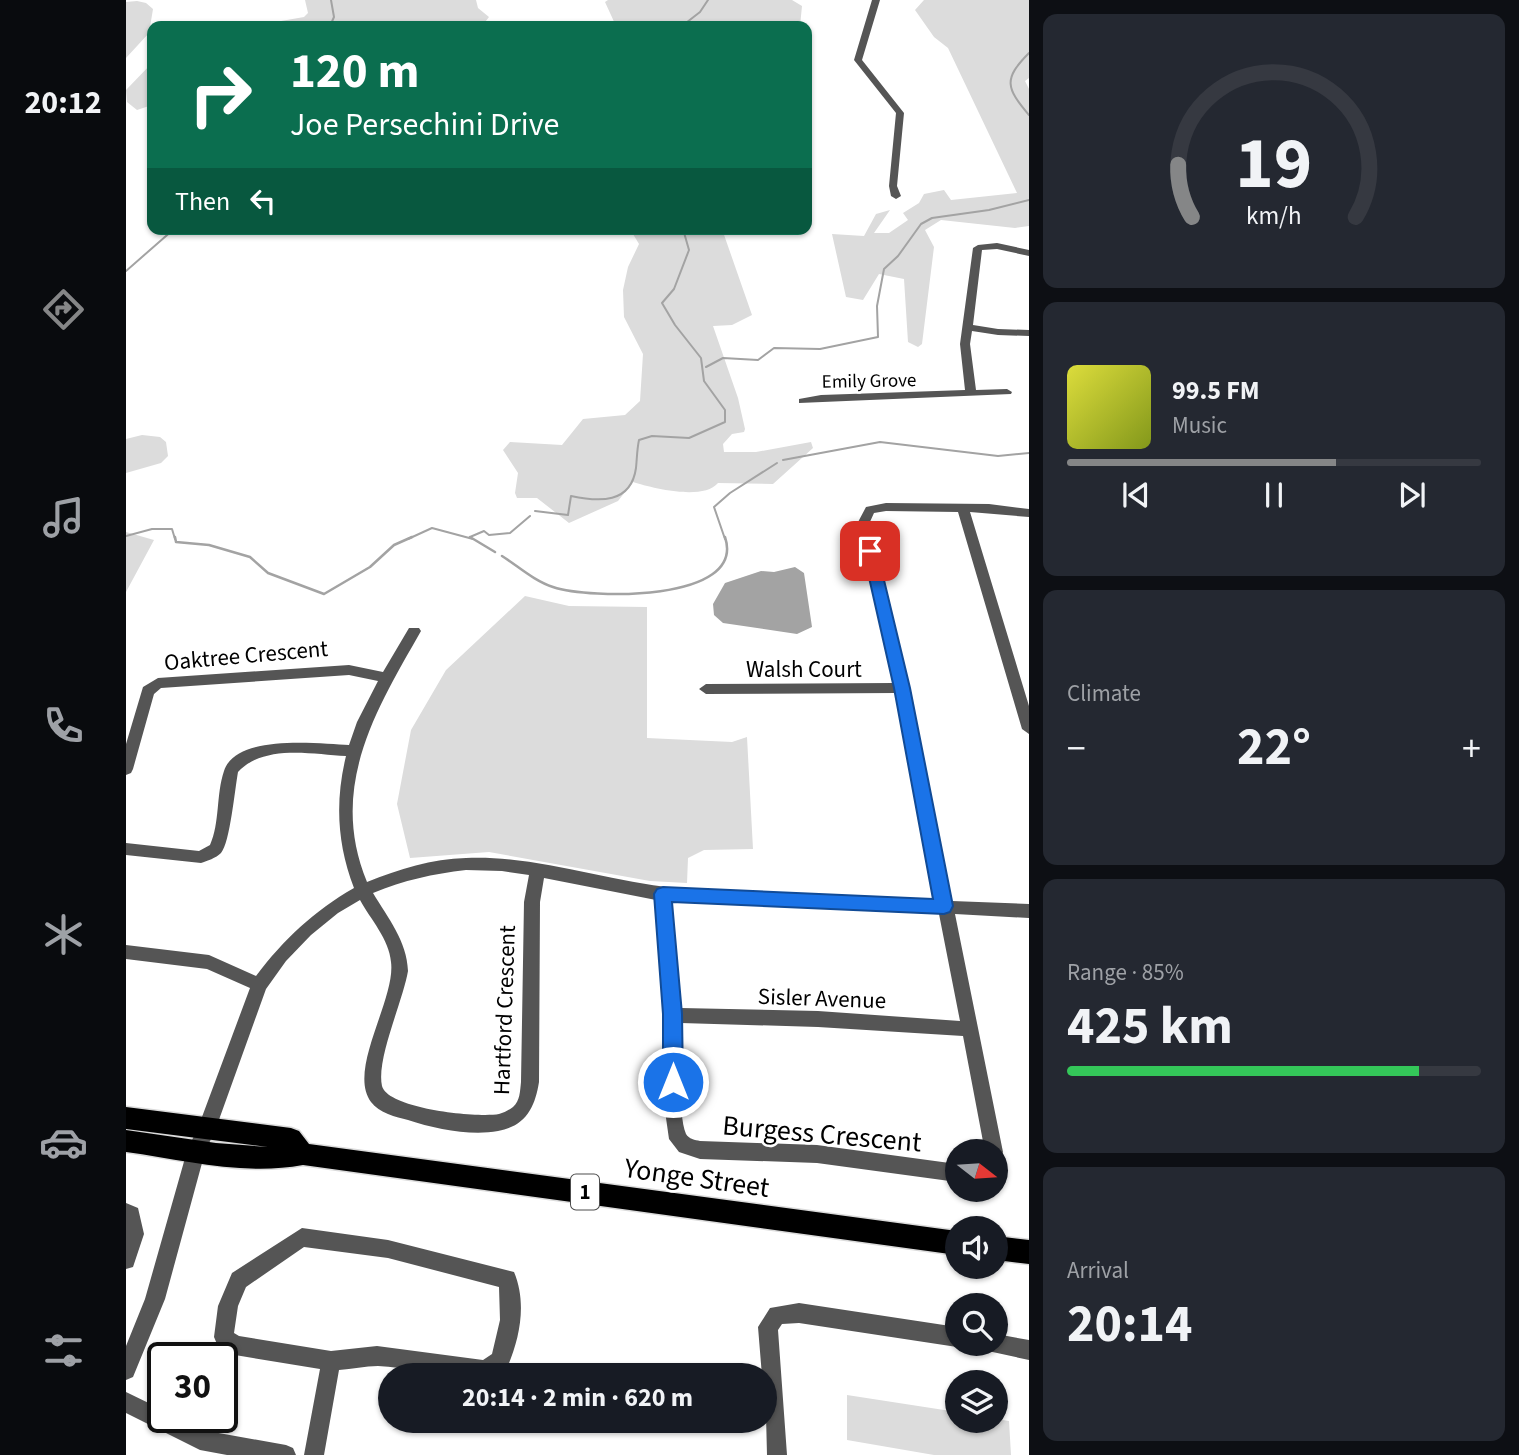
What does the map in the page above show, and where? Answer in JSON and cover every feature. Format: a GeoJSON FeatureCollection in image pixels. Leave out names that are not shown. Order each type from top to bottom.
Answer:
{"type":"FeatureCollection","features":[{"type":"Feature","properties":{"kind":"main road","name":"Yonge Street"},"geometry":{"type":"LineString","coordinates":[[126,1118],[291,1139],[303,1154]]}},
{"type":"Feature","properties":{"kind":"main road","name":"Yonge Street"},"geometry":{"type":"LineString","coordinates":[[126,1140],[196,1151],[285,1160],[303,1154],[945,1241]]}},
{"type":"Feature","properties":{"kind":"main road"},"geometry":{"type":"LineString","coordinates":[[1008,1249],[1029,1252]]}},
{"type":"Feature","properties":{"kind":"street"},"geometry":{"type":"LineString","coordinates":[[876,0],[858,60],[900,113],[893,186],[895,196]]}},
{"type":"Feature","properties":{"kind":"street"},"geometry":{"type":"LineString","coordinates":[[971,393],[965,344],[978,248],[997,246],[1029,253]]}},
{"type":"Feature","properties":{"kind":"street"},"geometry":{"type":"LineString","coordinates":[[968,327],[1029,333]]}},
{"type":"Feature","properties":{"kind":"street","name":"Emily Grove"},"geometry":{"type":"LineString","coordinates":[[803,401],[1007,392]]}},
{"type":"Feature","properties":{"kind":"street"},"geometry":{"type":"LineString","coordinates":[[991,1139],[902,688],[863,524],[870,510],[886,507],[989,508],[1029,513]]}},
{"type":"Feature","properties":{"kind":"street"},"geometry":{"type":"LineString","coordinates":[[963,508],[1029,729]]}},
{"type":"Feature","properties":{"kind":"street"},"geometry":{"type":"LineString","coordinates":[[362,889],[348,849],[345,826],[345,804],[355,751],[371,708],[414,631]]}},
{"type":"Feature","properties":{"kind":"street","name":"Oaktree Crescent"},"geometry":{"type":"LineString","coordinates":[[126,769],[148,691],[158,683],[349,670],[388,678]]}},
{"type":"Feature","properties":{"kind":"street","name":"Walsh Court"},"geometry":{"type":"LineString","coordinates":[[706,689],[902,688]]}},
{"type":"Feature","properties":{"kind":"street"},"geometry":{"type":"LineString","coordinates":[[126,849],[201,857],[215,849],[219,843],[231,770],[236,762],[252,752],[275,749],[355,751]]}},
{"type":"Feature","properties":{"kind":"street"},"geometry":{"type":"LineString","coordinates":[[126,1370],[155,1299],[196,1151],[207,1128],[259,985],[270,967],[305,931],[326,912],[362,889],[389,878],[443,865],[501,864],[663,894],[1029,911]]}},
{"type":"Feature","properties":{"kind":"street","name":"Hartford Crescent"},"geometry":{"type":"LineString","coordinates":[[362,889],[392,942],[400,968],[394,1003],[375,1061],[373,1085],[376,1097],[382,1103],[400,1111],[496,1123],[519,1114],[526,1105],[530,1082],[531,924],[538,871]]}},
{"type":"Feature","properties":{"kind":"street","name":"Burgess Crescent"},"geometry":{"type":"LineString","coordinates":[[663,894],[673,1014],[673,1104],[678,1139],[685,1146],[700,1150],[817,1154],[945,1171]]}},
{"type":"Feature","properties":{"kind":"street"},"geometry":{"type":"LineString","coordinates":[[128,957],[209,962],[259,985]]}},
{"type":"Feature","properties":{"kind":"street","name":"Sisler Avenue"},"geometry":{"type":"LineString","coordinates":[[673,1014],[818,1019],[969,1029]]}},
{"type":"Feature","properties":{"kind":"street"},"geometry":{"type":"LineString","coordinates":[[126,1212],[131,1215],[135,1234],[126,1260]]}},
{"type":"Feature","properties":{"kind":"street"},"geometry":{"type":"LineString","coordinates":[[302,1237],[388,1249],[507,1279],[513,1297],[506,1342],[500,1361],[484,1370],[377,1356],[331,1361],[235,1345],[224,1337],[228,1306],[239,1280],[302,1237]]}},
{"type":"Feature","properties":{"kind":"street"},"geometry":{"type":"LineString","coordinates":[[777,1455],[768,1327],[777,1315],[799,1313],[945,1335]]}},
{"type":"Feature","properties":{"kind":"street"},"geometry":{"type":"LineString","coordinates":[[1008,1346],[1029,1350]]}},
{"type":"Feature","properties":{"kind":"street"},"geometry":{"type":"LineString","coordinates":[[314,1455],[331,1361]]}},
{"type":"Feature","properties":{"kind":"street"},"geometry":{"type":"LineString","coordinates":[[126,1402],[200,1440],[286,1455]]}},
{"type":"Feature","properties":{"kind":"shaded area"},"geometry":{"type":"Polygon","coordinates":[[[305,0],[476,0],[478,8],[489,17],[486,21],[281,21],[304,17],[308,13],[305,0]]]}},
{"type":"Feature","properties":{"kind":"shaded area"},"geometry":{"type":"Polygon","coordinates":[[[792,0],[802,6],[800,21],[614,21],[605,2],[792,0]]]}},
{"type":"Feature","properties":{"kind":"shaded area"},"geometry":{"type":"Polygon","coordinates":[[[924,0],[1029,0],[1029,78],[1025,81],[1029,89],[1029,226],[1015,228],[941,220],[925,230],[934,247],[922,344],[918,347],[908,342],[904,279],[879,274],[863,300],[846,297],[832,234],[864,236],[876,214],[890,210],[874,233],[889,233],[908,220],[903,213],[919,203],[924,194],[944,190],[951,200],[1017,193],[948,48],[934,37],[915,10],[924,0]]]}},
{"type":"Feature","properties":{"kind":"shaded area"},"geometry":{"type":"Polygon","coordinates":[[[126,2],[146,3],[153,9],[151,21],[147,21],[147,35],[126,58],[126,2]]]}},
{"type":"Feature","properties":{"kind":"shaded area"},"geometry":{"type":"Polygon","coordinates":[[[147,68],[147,107],[137,110],[127,102],[126,90],[147,68]]]}},
{"type":"Feature","properties":{"kind":"shaded area"},"geometry":{"type":"Polygon","coordinates":[[[634,235],[724,235],[752,315],[732,325],[713,326],[738,398],[745,429],[744,432],[732,434],[723,444],[724,452],[756,452],[811,442],[813,448],[773,484],[718,483],[711,488],[690,492],[664,490],[633,482],[618,501],[569,523],[537,498],[517,498],[515,493],[518,473],[503,450],[510,442],[562,445],[583,419],[625,415],[640,401],[643,354],[624,317],[623,290],[628,267],[639,244],[634,235]]]}},
{"type":"Feature","properties":{"kind":"shaded area"},"geometry":{"type":"Polygon","coordinates":[[[142,435],[160,437],[166,442],[168,456],[161,463],[126,473],[126,439],[142,435]]]}},
{"type":"Feature","properties":{"kind":"shaded area"},"geometry":{"type":"Polygon","coordinates":[[[126,532],[154,540],[126,592],[126,532]]]}},
{"type":"Feature","properties":{"kind":"shaded area"},"geometry":{"type":"Polygon","coordinates":[[[795,567],[804,573],[812,627],[797,634],[723,623],[714,615],[713,604],[725,583],[761,571],[774,572],[795,567]]]}},
{"type":"Feature","properties":{"kind":"shaded area"},"geometry":{"type":"Polygon","coordinates":[[[525,596],[569,606],[647,607],[647,738],[732,742],[747,737],[753,849],[704,850],[688,858],[687,883],[650,881],[489,852],[410,858],[397,804],[411,730],[446,670],[525,596]]]}},
{"type":"Feature","properties":{"kind":"shaded area"},"geometry":{"type":"Polygon","coordinates":[[[847,1395],[945,1410],[945,1433],[1008,1433],[1009,1421],[1011,1455],[934,1455],[847,1440],[847,1395]]]}},
{"type":"Feature","properties":{"kind":"waterway"},"geometry":{"type":"LineString","coordinates":[[331,0],[332,21]]}},
{"type":"Feature","properties":{"kind":"waterway"},"geometry":{"type":"LineString","coordinates":[[688,21],[700,12],[708,0]]}},
{"type":"Feature","properties":{"kind":"waterway"},"geometry":{"type":"LineString","coordinates":[[1029,53],[1015,70],[1011,84],[1016,98],[1029,115]]}},
{"type":"Feature","properties":{"kind":"waterway"},"geometry":{"type":"LineString","coordinates":[[706,367],[723,358],[758,360],[774,348],[820,349],[878,337],[877,306],[884,269],[898,256],[921,224],[932,218],[989,210],[1029,200]]}},
{"type":"Feature","properties":{"kind":"waterway"},"geometry":{"type":"LineString","coordinates":[[126,271],[167,235]]}},
{"type":"Feature","properties":{"kind":"waterway"},"geometry":{"type":"LineString","coordinates":[[535,511],[568,515],[571,496],[603,499],[621,494],[633,480],[639,440],[652,436],[689,438],[725,422],[725,410],[704,381],[701,358],[675,325],[662,303],[674,289],[689,250],[685,235]]}},
{"type":"Feature","properties":{"kind":"waterway"},"geometry":{"type":"LineString","coordinates":[[783,460],[880,442],[998,456],[1029,453]]}},
{"type":"Feature","properties":{"kind":"waterway"},"geometry":{"type":"LineString","coordinates":[[725,539],[714,507],[730,493],[777,463]]}},
{"type":"Feature","properties":{"kind":"waterway"},"geometry":{"type":"LineString","coordinates":[[495,552],[470,537],[484,531],[489,535],[510,533],[530,516]]}},
{"type":"Feature","properties":{"kind":"waterway"},"geometry":{"type":"LineString","coordinates":[[408,539],[432,528],[473,539]]}},
{"type":"Feature","properties":{"kind":"waterway"},"geometry":{"type":"LineString","coordinates":[[126,536],[152,529],[172,529],[175,539]]}},
{"type":"Feature","properties":{"kind":"waterway"},"geometry":{"type":"LineString","coordinates":[[175,537],[176,542],[209,545],[250,557],[268,573],[324,594],[370,567],[394,545],[412,537]]}},
{"type":"Feature","properties":{"kind":"waterway"},"geometry":{"type":"LineString","coordinates":[[502,556],[553,587],[598,594],[629,594],[689,585],[712,574],[725,559],[725,539]]}},
{"type":"Feature","properties":{"kind":"route"},"geometry":{"type":"LineString","coordinates":[[673,1082],[673,1014],[663,894],[944,906],[902,688],[870,551]]}}]}
